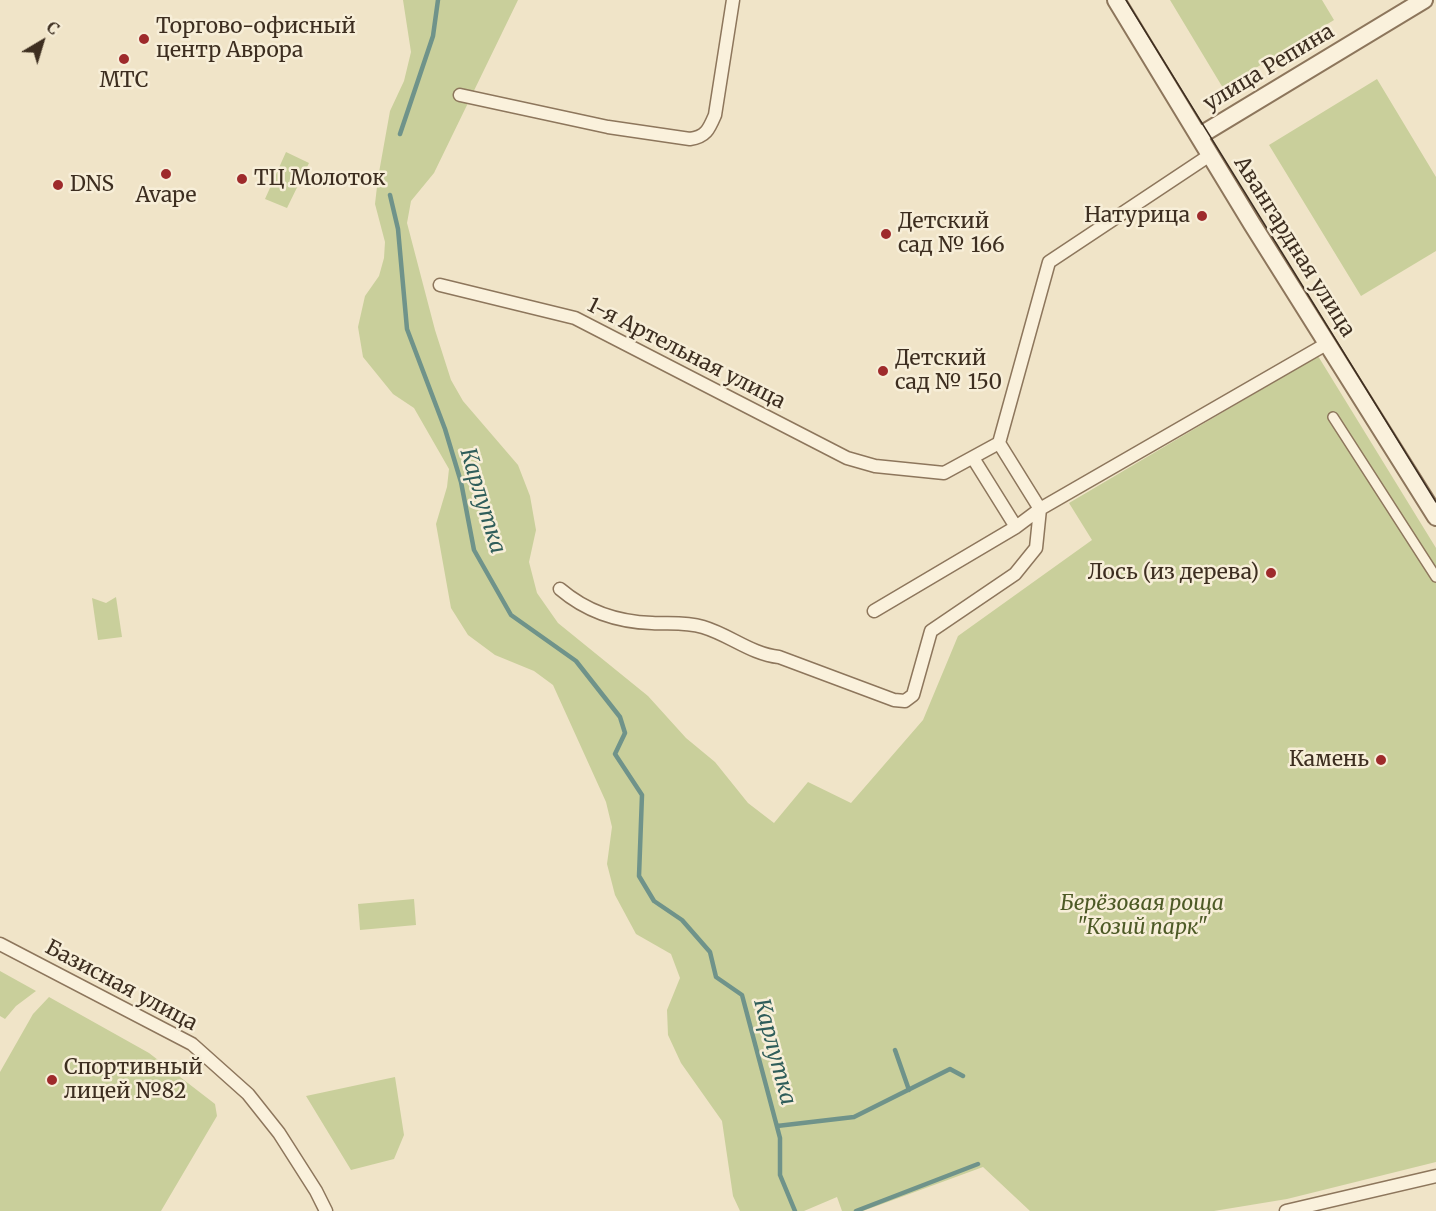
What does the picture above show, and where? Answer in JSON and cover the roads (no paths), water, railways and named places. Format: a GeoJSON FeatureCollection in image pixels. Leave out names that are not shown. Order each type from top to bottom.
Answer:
{"type":"FeatureCollection","features":[{"type":"Feature","properties":{"kind":"street"},"geometry":{"type":"LineString","coordinates":[[460,95],[609,128],[690,140],[701,138],[708,130],[715,115],[733,0]]}},
{"type":"Feature","properties":{"kind":"street","name":"Авангардная улица"},"geometry":{"type":"LineString","coordinates":[[1116,0],[1436,517]]}},
{"type":"Feature","properties":{"kind":"street","name":"улица Репина"},"geometry":{"type":"LineString","coordinates":[[1199,136],[1424,0]]}},
{"type":"Feature","properties":{"kind":"street"},"geometry":{"type":"LineString","coordinates":[[560,589],[572,599],[618,621],[676,622],[703,627],[764,656],[779,657],[894,700],[905,701],[913,695],[932,631],[1015,574],[1036,548],[1040,509],[999,443],[1049,262],[1210,155]]}},
{"type":"Feature","properties":{"kind":"street","name":"1-я Артельная улица"},"geometry":{"type":"LineString","coordinates":[[440,285],[575,318],[847,458],[875,466],[944,473],[999,443]]}},
{"type":"Feature","properties":{"kind":"street"},"geometry":{"type":"LineString","coordinates":[[874,611],[1016,526],[1040,509],[1316,347],[1328,343]]}},
{"type":"Feature","properties":{"kind":"street"},"geometry":{"type":"LineString","coordinates":[[1333,417],[1436,577]]}},
{"type":"Feature","properties":{"kind":"street"},"geometry":{"type":"LineString","coordinates":[[973,458],[1016,526]]}},
{"type":"Feature","properties":{"kind":"street","name":"Базисная улица"},"geometry":{"type":"LineString","coordinates":[[0,944],[192,1044],[254,1102],[279,1133],[326,1211]]}},
{"type":"Feature","properties":{"kind":"street"},"geometry":{"type":"LineString","coordinates":[[1286,1211],[1436,1176]]}},
{"type":"Feature","properties":{"kind":"waterway","name":"Карлутка"},"geometry":{"type":"LineString","coordinates":[[400,134],[433,36],[438,0]]}},
{"type":"Feature","properties":{"kind":"waterway","name":"Карлутка"},"geometry":{"type":"LineString","coordinates":[[390,195],[398,229],[407,329],[445,429],[461,482],[474,550],[511,615],[576,661],[620,717],[625,733],[615,754],[642,795],[639,876],[654,901],[682,920],[710,952],[716,977],[742,995],[780,1138],[780,1175],[795,1211]]}},
{"type":"Feature","properties":{"kind":"waterway"},"geometry":{"type":"LineString","coordinates":[[895,1050],[909,1090]]}},
{"type":"Feature","properties":{"kind":"waterway"},"geometry":{"type":"LineString","coordinates":[[777,1126],[854,1117],[950,1069],[963,1076]]}},
{"type":"Feature","properties":{"kind":"waterway"},"geometry":{"type":"LineString","coordinates":[[856,1211],[978,1164]]}},
{"type":"Feature","properties":{"kind":"tram line"},"geometry":{"type":"LineString","coordinates":[[1126,0],[1436,502]]}},
{"type":"Feature","properties":{"kind":"place","name":"Торгово-офисный центр Аврора"},"geometry":{"type":"Point","coordinates":[144,39]}},
{"type":"Feature","properties":{"kind":"place","name":"МТС"},"geometry":{"type":"Point","coordinates":[124,59]}},
{"type":"Feature","properties":{"kind":"place","name":"Avape"},"geometry":{"type":"Point","coordinates":[166,174]}},
{"type":"Feature","properties":{"kind":"place","name":"ТЦ Молоток"},"geometry":{"type":"Point","coordinates":[242,179]}},
{"type":"Feature","properties":{"kind":"place","name":"DNS"},"geometry":{"type":"Point","coordinates":[58,185]}},
{"type":"Feature","properties":{"kind":"place","name":"Натурица"},"geometry":{"type":"Point","coordinates":[1202,216]}},
{"type":"Feature","properties":{"kind":"place","name":"Детский сад № 166"},"geometry":{"type":"Point","coordinates":[886,234]}},
{"type":"Feature","properties":{"kind":"place","name":"Детский сад № 150"},"geometry":{"type":"Point","coordinates":[883,371]}},
{"type":"Feature","properties":{"kind":"place","name":"Лось (из дерева)"},"geometry":{"type":"Point","coordinates":[1271,573]}},
{"type":"Feature","properties":{"kind":"place","name":"Камень"},"geometry":{"type":"Point","coordinates":[1381,760]}},
{"type":"Feature","properties":{"kind":"place","name":"Спортивный лицей №82"},"geometry":{"type":"Point","coordinates":[52,1080]}},
{"type":"Feature","properties":{"kind":"park label","name":"Берёзовая роща \"Козий парк\""},"geometry":{"type":"Point","coordinates":[1142,916]}}]}
